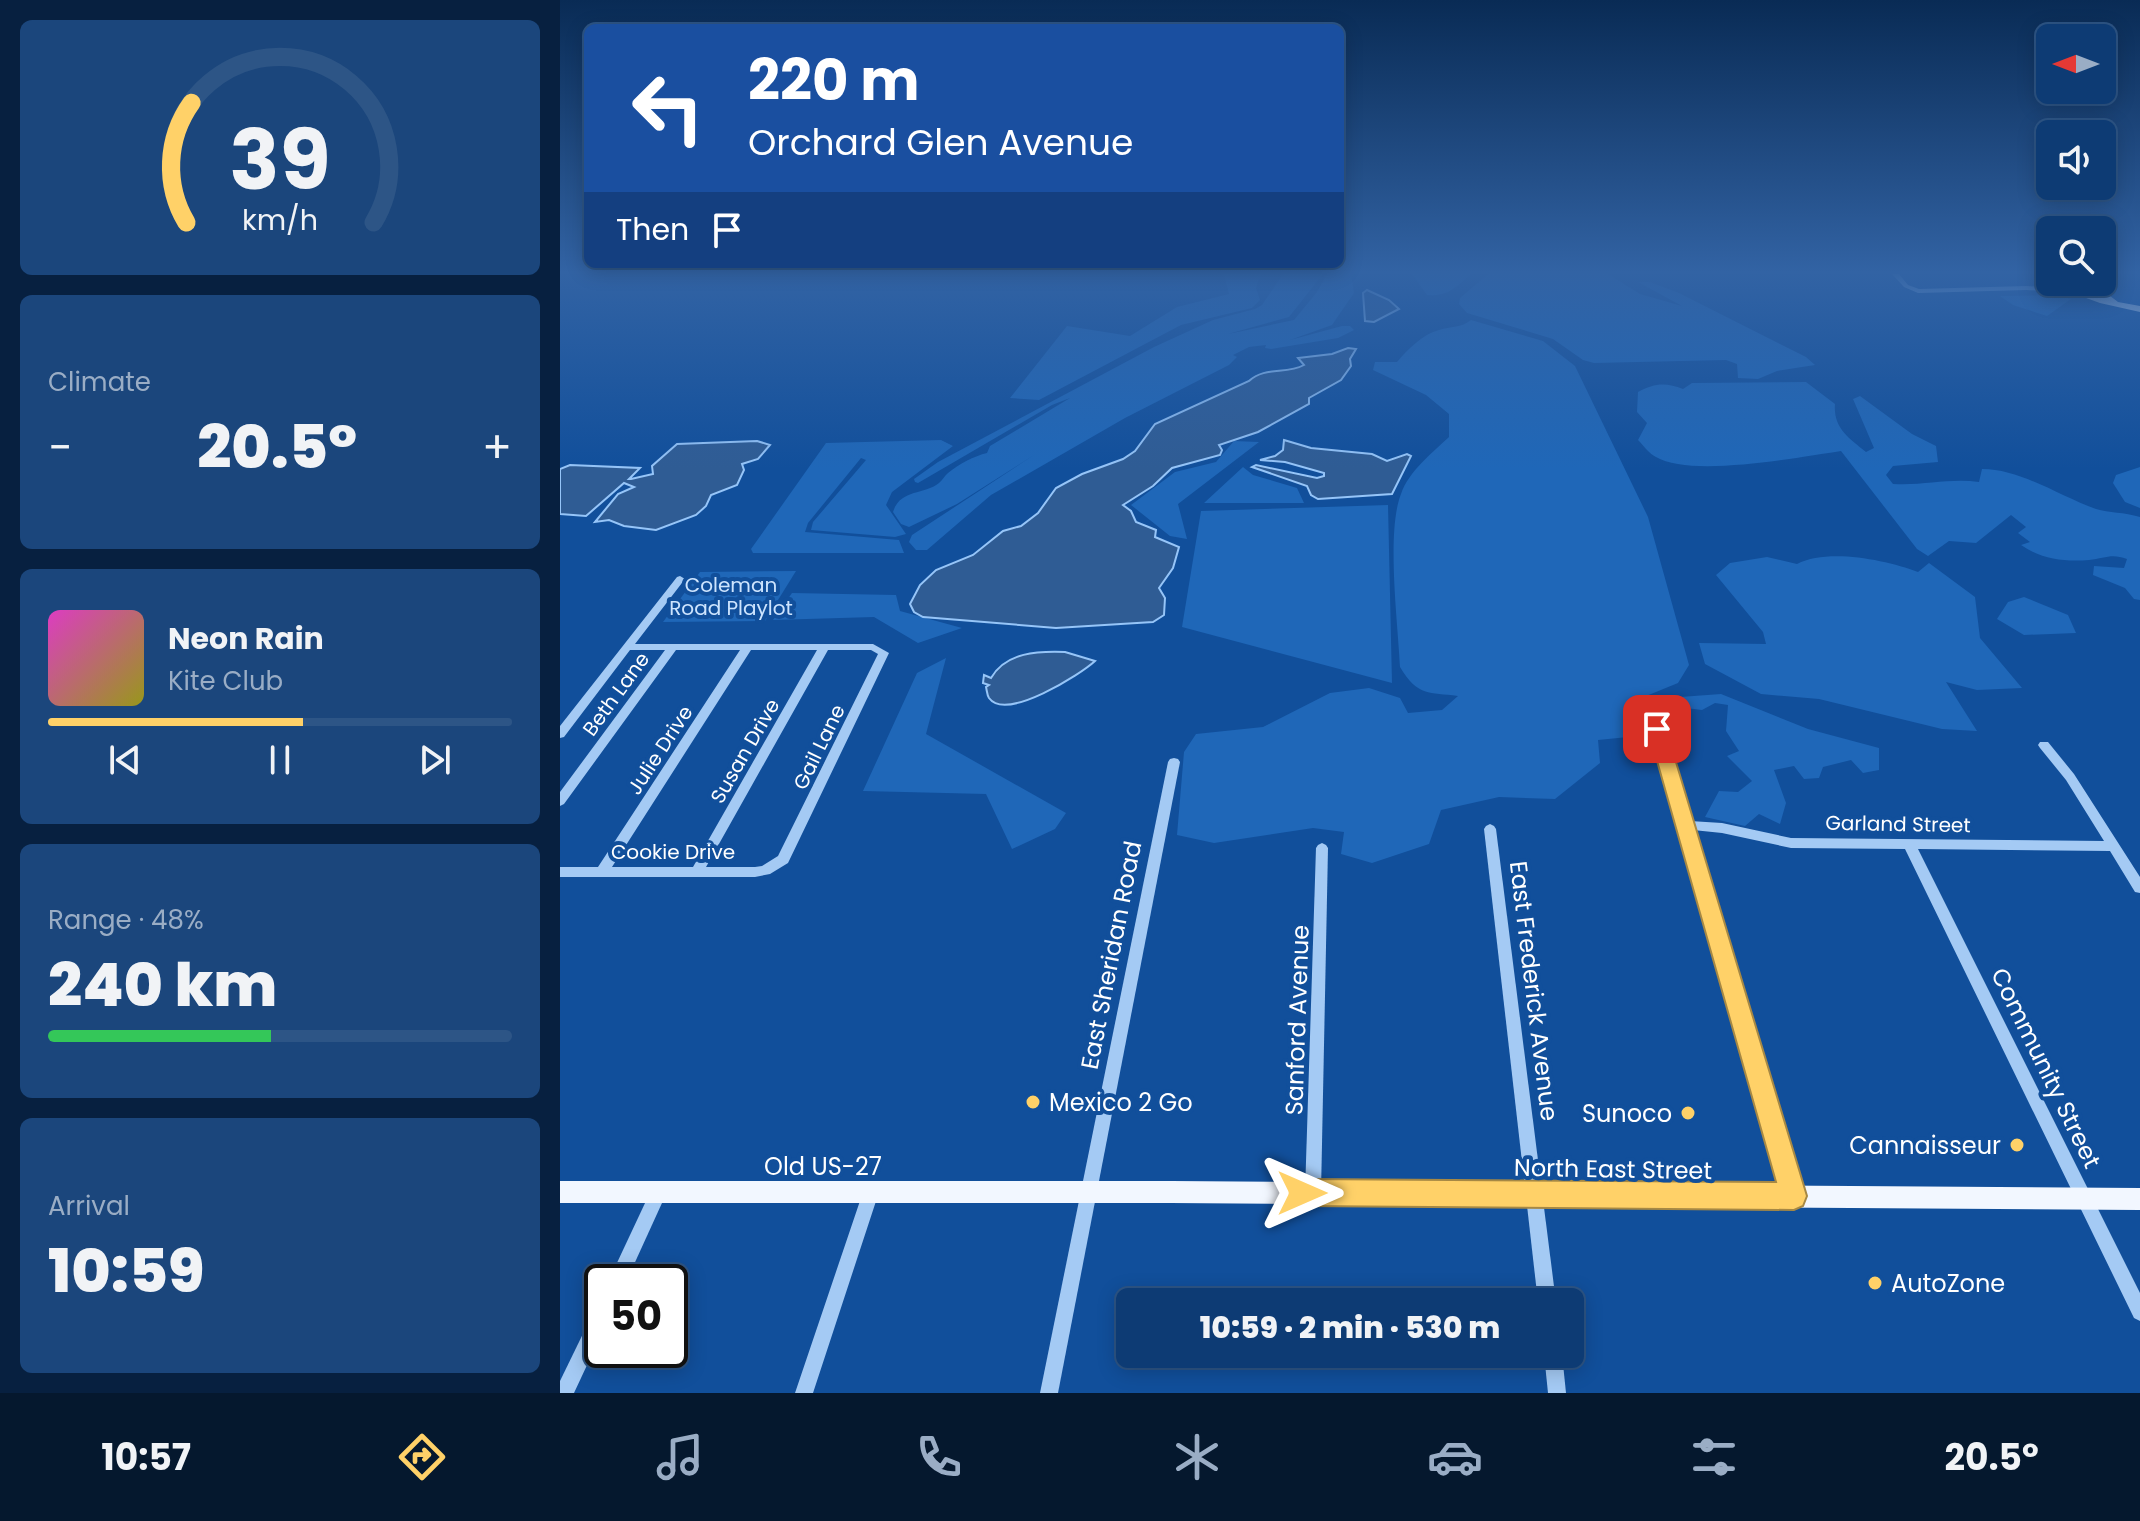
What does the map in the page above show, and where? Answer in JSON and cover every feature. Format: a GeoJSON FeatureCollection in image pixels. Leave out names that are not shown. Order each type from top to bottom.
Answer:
{"type":"FeatureCollection","features":[{"type":"Feature","properties":{"kind":"main road","name":"Old US-27"},"geometry":{"type":"LineString","coordinates":[[560,1192],[1086,1194]]}},
{"type":"Feature","properties":{"kind":"main road","name":"North East Street"},"geometry":{"type":"LineString","coordinates":[[1086,1194],[2140,1199]]}},
{"type":"Feature","properties":{"kind":"street"},"geometry":{"type":"LineString","coordinates":[[560,734],[680,579]]}},
{"type":"Feature","properties":{"kind":"street"},"geometry":{"type":"LineString","coordinates":[[627,647],[824,648]]}},
{"type":"Feature","properties":{"kind":"street","name":"Gail Lane"},"geometry":{"type":"LineString","coordinates":[[783,859],[883,657],[881,651],[873,647],[824,648]]}},
{"type":"Feature","properties":{"kind":"street","name":"Beth Lane"},"geometry":{"type":"LineString","coordinates":[[560,801],[672,648]]}},
{"type":"Feature","properties":{"kind":"street","name":"Julie Drive"},"geometry":{"type":"LineString","coordinates":[[602,872],[747,648]]}},
{"type":"Feature","properties":{"kind":"street","name":"Susan Drive"},"geometry":{"type":"LineString","coordinates":[[697,872],[824,648]]}},
{"type":"Feature","properties":{"kind":"street"},"geometry":{"type":"LineString","coordinates":[[1657,729],[1794,1196]]}},
{"type":"Feature","properties":{"kind":"street"},"geometry":{"type":"LineString","coordinates":[[2044,745],[2070,777],[2140,888]]}},
{"type":"Feature","properties":{"kind":"street","name":"East Sheridan Road"},"geometry":{"type":"LineString","coordinates":[[1049,1393],[1174,762]]}},
{"type":"Feature","properties":{"kind":"street","name":"Garland Street"},"geometry":{"type":"LineString","coordinates":[[1685,825],[1722,828],[1791,843],[2112,846]]}},
{"type":"Feature","properties":{"kind":"street","name":"East Frederick Avenue"},"geometry":{"type":"LineString","coordinates":[[1490,829],[1545,1288]]}},
{"type":"Feature","properties":{"kind":"street","name":"Community Street"},"geometry":{"type":"LineString","coordinates":[[1909,844],[2140,1312]]}},
{"type":"Feature","properties":{"kind":"street","name":"Sanford Avenue"},"geometry":{"type":"LineString","coordinates":[[1313,1193],[1322,848]]}},
{"type":"Feature","properties":{"kind":"street","name":"Cookie Drive"},"geometry":{"type":"LineString","coordinates":[[560,872],[755,872],[783,859]]}},
{"type":"Feature","properties":{"kind":"street"},"geometry":{"type":"LineString","coordinates":[[625,1264],[659,1192]]}},
{"type":"Feature","properties":{"kind":"street"},"geometry":{"type":"LineString","coordinates":[[804,1393],[871,1192]]}},
{"type":"Feature","properties":{"kind":"street"},"geometry":{"type":"LineString","coordinates":[[564,1393],[584,1351]]}},
{"type":"Feature","properties":{"kind":"street"},"geometry":{"type":"LineString","coordinates":[[1554,1368],[1557,1393]]}},
{"type":"Feature","properties":{"kind":"green space"},"geometry":{"type":"Polygon","coordinates":[[[1057,339],[1154,339],[1039,400],[1010,398],[1057,339]]]}},
{"type":"Feature","properties":{"kind":"green space"},"geometry":{"type":"Polygon","coordinates":[[[1171,339],[1332,339],[1271,349],[1265,348],[1266,345],[1249,347],[1233,355],[1237,357],[1229,365],[1125,418],[991,495],[927,550],[916,550],[909,542],[912,535],[1034,455],[957,504],[909,527],[901,524],[893,512],[901,499],[933,487],[957,466],[987,453],[990,446],[1070,398],[1052,405],[918,483],[914,479],[938,462],[1171,339]]]}},
{"type":"Feature","properties":{"kind":"green space"},"geometry":{"type":"Polygon","coordinates":[[[1422,339],[1536,339],[1575,366],[1648,517],[1689,665],[1678,683],[1629,703],[1628,737],[1598,740],[1600,763],[1555,799],[1499,797],[1441,810],[1429,844],[1372,863],[1341,854],[1344,832],[1313,828],[1214,843],[1177,835],[1184,752],[1196,734],[1263,727],[1330,693],[1369,688],[1400,698],[1408,713],[1442,710],[1458,696],[1419,688],[1400,667],[1394,578],[1397,511],[1401,494],[1415,470],[1449,437],[1449,414],[1426,395],[1373,370],[1375,362],[1397,362],[1422,339]]]}},
{"type":"Feature","properties":{"kind":"green space"},"geometry":{"type":"Polygon","coordinates":[[[1553,339],[1770,339],[1815,365],[1777,371],[1758,379],[1738,378],[1737,364],[1726,360],[1594,363],[1583,360],[1553,339]]]}},
{"type":"Feature","properties":{"kind":"green space"},"geometry":{"type":"Polygon","coordinates":[[[1806,382],[1835,404],[1839,426],[1866,452],[1874,448],[1853,399],[1860,396],[1912,434],[1936,446],[1938,462],[1893,466],[1886,475],[1893,484],[1979,482],[1982,469],[1997,470],[2025,478],[2096,509],[2140,517],[2140,600],[2134,599],[2125,588],[2093,575],[2094,566],[2124,568],[2127,559],[2113,556],[2071,560],[2037,554],[2021,545],[2030,542],[2018,533],[2026,527],[2011,515],[1976,543],[1949,541],[1928,556],[1917,549],[1841,451],[1746,464],[1694,466],[1656,457],[1638,440],[1647,423],[1637,412],[1638,392],[1649,387],[1666,384],[1683,389],[1692,383],[1806,382]]]}},
{"type":"Feature","properties":{"kind":"green space"},"geometry":{"type":"Polygon","coordinates":[[[941,440],[953,446],[892,492],[886,505],[906,534],[895,537],[811,530],[813,522],[866,460],[861,458],[808,523],[805,532],[899,540],[904,553],[753,553],[751,549],[826,443],[941,440]]]}},
{"type":"Feature","properties":{"kind":"green space"},"geometry":{"type":"Polygon","coordinates":[[[1234,441],[1259,442],[1178,504],[1187,539],[1170,536],[1131,505],[1175,472],[1216,462],[1234,441]]]}},
{"type":"Feature","properties":{"kind":"green space"},"geometry":{"type":"Polygon","coordinates":[[[1243,467],[1253,475],[1297,488],[1304,503],[1204,503],[1243,467]]]}},
{"type":"Feature","properties":{"kind":"green space"},"geometry":{"type":"Polygon","coordinates":[[[2140,467],[2140,508],[2125,502],[2113,483],[2116,475],[2140,467]]]}},
{"type":"Feature","properties":{"kind":"green space"},"geometry":{"type":"Polygon","coordinates":[[[1388,505],[1392,683],[1182,627],[1201,511],[1388,505]]]}},
{"type":"Feature","properties":{"kind":"green space"},"geometry":{"type":"Polygon","coordinates":[[[1840,556],[1890,563],[1918,572],[1929,563],[1975,597],[1980,638],[2022,688],[1977,690],[1946,682],[1977,731],[1942,729],[1819,699],[1761,694],[1705,664],[1699,643],[1766,644],[1763,632],[1716,575],[1730,563],[1767,557],[1797,564],[1810,559],[1840,556]]]}},
{"type":"Feature","properties":{"kind":"green space","name":"Coleman Road Playlot"},"geometry":{"type":"Polygon","coordinates":[[[796,571],[765,621],[663,622],[700,572],[796,571]]]}},
{"type":"Feature","properties":{"kind":"green space"},"geometry":{"type":"Polygon","coordinates":[[[792,593],[896,595],[900,611],[962,628],[918,643],[874,617],[773,620],[792,593]]]}},
{"type":"Feature","properties":{"kind":"green space"},"geometry":{"type":"Polygon","coordinates":[[[2024,597],[2068,615],[2076,633],[2024,635],[1997,619],[2008,602],[2024,597]]]}},
{"type":"Feature","properties":{"kind":"green space"},"geometry":{"type":"Polygon","coordinates":[[[946,658],[926,734],[1066,813],[1055,829],[1012,849],[986,794],[863,791],[917,673],[946,658]]]}},
{"type":"Feature","properties":{"kind":"green space"},"geometry":{"type":"Polygon","coordinates":[[[1721,694],[1808,729],[1879,748],[1879,770],[1863,773],[1851,760],[1823,767],[1819,778],[1804,779],[1794,766],[1774,770],[1786,803],[1780,824],[1759,814],[1745,826],[1705,817],[1719,791],[1738,792],[1752,781],[1727,756],[1739,751],[1726,731],[1728,705],[1715,703],[1702,710],[1678,707],[1680,697],[1721,694]]]}},
{"type":"Feature","properties":{"kind":"shaded area"},"geometry":{"type":"Polygon","coordinates":[[[1348,348],[1356,349],[1350,359],[1351,366],[1341,380],[1309,398],[1309,404],[1258,432],[1219,445],[1222,450],[1220,455],[1172,468],[1153,486],[1123,505],[1131,511],[1136,522],[1156,530],[1155,537],[1179,547],[1173,568],[1159,588],[1165,598],[1164,615],[1153,622],[1056,628],[923,617],[914,612],[910,604],[920,585],[936,570],[973,555],[1003,531],[1021,526],[1038,513],[1056,488],[1135,451],[1155,424],[1255,376],[1304,365],[1298,358],[1332,354],[1348,348]]]}},
{"type":"Feature","properties":{"kind":"shaded area"},"geometry":{"type":"Polygon","coordinates":[[[1284,440],[1311,448],[1372,454],[1387,461],[1407,454],[1411,456],[1392,494],[1318,499],[1311,495],[1307,486],[1252,467],[1256,465],[1317,478],[1324,476],[1324,473],[1285,462],[1260,460],[1283,450],[1284,440]]]}},
{"type":"Feature","properties":{"kind":"shaded area"},"geometry":{"type":"Polygon","coordinates":[[[757,441],[770,445],[758,459],[742,464],[744,470],[737,485],[711,495],[706,506],[696,515],[656,530],[624,526],[609,520],[595,522],[618,494],[634,487],[624,483],[586,516],[560,514],[560,469],[570,465],[640,468],[631,479],[653,474],[652,466],[677,444],[757,441]]]}},
{"type":"Feature","properties":{"kind":"shaded area"},"geometry":{"type":"Polygon","coordinates":[[[1065,652],[1095,661],[1060,685],[1026,700],[998,704],[989,698],[986,687],[989,685],[983,683],[984,675],[991,678],[1005,663],[1024,655],[1065,652]]]}},
{"type":"Feature","properties":{"kind":"place","name":"Mexico 2 Go"},"geometry":{"type":"Point","coordinates":[1033,1102]}},
{"type":"Feature","properties":{"kind":"place","name":"Sunoco"},"geometry":{"type":"Point","coordinates":[1688,1113]}},
{"type":"Feature","properties":{"kind":"place","name":"Cannaisseur"},"geometry":{"type":"Point","coordinates":[2017,1145]}},
{"type":"Feature","properties":{"kind":"place","name":"AutoZone"},"geometry":{"type":"Point","coordinates":[1875,1283]}},
{"type":"Feature","properties":{"kind":"route"},"geometry":{"type":"LineString","coordinates":[[1302,1193],[1794,1196],[1657,729]]}}]}
